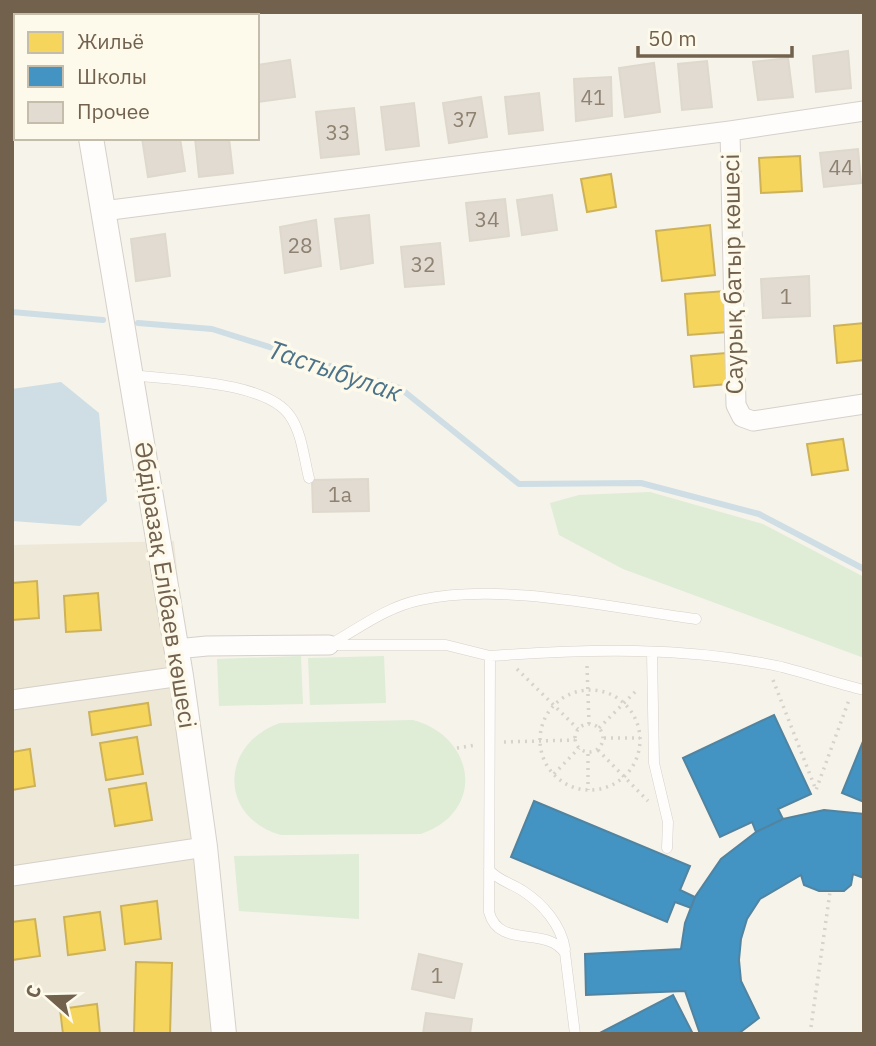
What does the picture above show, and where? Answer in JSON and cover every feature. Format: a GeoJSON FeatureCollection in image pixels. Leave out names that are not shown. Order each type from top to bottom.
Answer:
{"type":"FeatureCollection","features":[{"type":"Feature","properties":{"kind":"street"},"geometry":{"type":"LineString","coordinates":[[103,211],[730,131],[864,111]]}},
{"type":"Feature","properties":{"kind":"street","name":"Саурық батыр көшесі"},"geometry":{"type":"LineString","coordinates":[[730,131],[736,405],[742,417],[753,421],[864,404]]}},
{"type":"Feature","properties":{"kind":"street","name":"Әбдіразақ Елібаев көшесі"},"geometry":{"type":"LineString","coordinates":[[86,140],[103,211],[181,676],[205,847],[224,1034]]}},
{"type":"Feature","properties":{"kind":"street"},"geometry":{"type":"LineString","coordinates":[[176,649],[207,646],[329,645]]}},
{"type":"Feature","properties":{"kind":"street"},"geometry":{"type":"LineString","coordinates":[[12,700],[181,676]]}},
{"type":"Feature","properties":{"kind":"street"},"geometry":{"type":"LineString","coordinates":[[12,876],[205,847]]}},
{"type":"Feature","properties":{"kind":"lane"},"geometry":{"type":"LineString","coordinates":[[131,375],[235,388],[282,407],[296,426],[310,478]]}},
{"type":"Feature","properties":{"kind":"lane"},"geometry":{"type":"LineString","coordinates":[[329,645],[376,616],[419,600],[493,593],[696,619]]}},
{"type":"Feature","properties":{"kind":"lane"},"geometry":{"type":"LineString","coordinates":[[329,645],[446,645],[490,656],[587,650],[652,652],[768,665],[859,689]]}},
{"type":"Feature","properties":{"kind":"lane"},"geometry":{"type":"LineString","coordinates":[[652,652],[654,764],[668,822],[667,848]]}},
{"type":"Feature","properties":{"kind":"lane"},"geometry":{"type":"LineString","coordinates":[[490,656],[489,870],[492,923],[511,935],[549,939],[560,945],[565,953]]}},
{"type":"Feature","properties":{"kind":"lane"},"geometry":{"type":"LineString","coordinates":[[489,870],[496,878],[524,891],[551,916],[562,935],[575,1034]]}},
{"type":"Feature","properties":{"kind":"path"},"geometry":{"type":"LineString","coordinates":[[587,650],[589,724]]}},
{"type":"Feature","properties":{"kind":"path"},"geometry":{"type":"LineString","coordinates":[[503,655],[578,730]]}},
{"type":"Feature","properties":{"kind":"path"},"geometry":{"type":"LineString","coordinates":[[768,665],[816,790],[859,689]]}},
{"type":"Feature","properties":{"kind":"path"},"geometry":{"type":"LineString","coordinates":[[599,728],[652,674]]}},
{"type":"Feature","properties":{"kind":"path"},"geometry":{"type":"LineString","coordinates":[[588,691],[611,694],[624,703],[634,715],[640,738],[636,761],[624,776],[614,784],[589,790],[567,785],[553,775],[544,760],[540,741],[542,726],[554,706],[570,695],[588,691]]}},
{"type":"Feature","properties":{"kind":"path"},"geometry":{"type":"LineString","coordinates":[[589,724],[599,728],[604,738]]}},
{"type":"Feature","properties":{"kind":"path"},"geometry":{"type":"LineString","coordinates":[[589,724],[578,730],[575,740],[579,748],[588,753],[598,750],[604,738]]}},
{"type":"Feature","properties":{"kind":"path"},"geometry":{"type":"LineString","coordinates":[[604,738],[654,738]]}},
{"type":"Feature","properties":{"kind":"path"},"geometry":{"type":"LineString","coordinates":[[457,748],[489,742],[575,740]]}},
{"type":"Feature","properties":{"kind":"path"},"geometry":{"type":"LineString","coordinates":[[553,775],[579,748]]}},
{"type":"Feature","properties":{"kind":"path"},"geometry":{"type":"LineString","coordinates":[[598,750],[668,822]]}},
{"type":"Feature","properties":{"kind":"path"},"geometry":{"type":"LineString","coordinates":[[588,753],[589,790]]}},
{"type":"Feature","properties":{"kind":"path"},"geometry":{"type":"LineString","coordinates":[[810,1034],[830,892]]}},
{"type":"Feature","properties":{"kind":"shaded area"},"geometry":{"type":"Polygon","coordinates":[[[61,382],[99,413],[107,501],[80,526],[12,521],[12,389],[61,382]]]}},
{"type":"Feature","properties":{"kind":"shaded area"},"geometry":{"type":"Polygon","coordinates":[[[174,541],[224,1034],[12,1034],[12,545],[174,541]]]}},
{"type":"Feature","properties":{"kind":"green space"},"geometry":{"type":"Polygon","coordinates":[[[650,492],[763,524],[864,577],[864,658],[623,569],[559,535],[550,503],[579,495],[650,492]]]}},
{"type":"Feature","properties":{"kind":"green space"},"geometry":{"type":"Polygon","coordinates":[[[301,656],[303,704],[219,706],[217,659],[301,656]]]}},
{"type":"Feature","properties":{"kind":"green space"},"geometry":{"type":"Polygon","coordinates":[[[384,656],[386,703],[310,705],[308,658],[384,656]]]}},
{"type":"Feature","properties":{"kind":"green space"},"geometry":{"type":"Polygon","coordinates":[[[413,720],[434,729],[450,742],[460,758],[465,775],[464,793],[456,809],[442,823],[421,834],[281,835],[260,826],[246,813],[237,797],[234,780],[237,763],[246,747],[260,733],[280,723],[413,720]]]}},
{"type":"Feature","properties":{"kind":"green space"},"geometry":{"type":"Polygon","coordinates":[[[359,854],[359,919],[239,911],[234,856],[359,854]]]}},
{"type":"Feature","properties":{"kind":"building: Жильё"},"geometry":{"type":"Polygon","coordinates":[[[800,156],[802,191],[761,193],[759,158],[800,156]]]}},
{"type":"Feature","properties":{"kind":"building: Жильё"},"geometry":{"type":"Polygon","coordinates":[[[611,174],[616,207],[587,212],[581,179],[611,174]]]}},
{"type":"Feature","properties":{"kind":"building: Жильё"},"geometry":{"type":"Polygon","coordinates":[[[710,225],[715,275],[662,281],[656,231],[710,225]]]}},
{"type":"Feature","properties":{"kind":"building: Жильё"},"geometry":{"type":"Polygon","coordinates":[[[726,291],[728,332],[688,335],[685,294],[726,291]]]}},
{"type":"Feature","properties":{"kind":"building: Жильё"},"geometry":{"type":"Polygon","coordinates":[[[864,323],[864,360],[837,363],[834,326],[864,323]]]}},
{"type":"Feature","properties":{"kind":"building: Жильё"},"geometry":{"type":"Polygon","coordinates":[[[726,353],[728,384],[694,387],[691,356],[726,353]]]}},
{"type":"Feature","properties":{"kind":"building: Жильё"},"geometry":{"type":"Polygon","coordinates":[[[843,439],[848,470],[812,475],[807,444],[843,439]]]}},
{"type":"Feature","properties":{"kind":"building: Жильё"},"geometry":{"type":"Polygon","coordinates":[[[37,581],[39,618],[12,620],[12,583],[37,581]]]}},
{"type":"Feature","properties":{"kind":"building: Жильё"},"geometry":{"type":"Polygon","coordinates":[[[98,593],[101,630],[66,632],[64,596],[98,593]]]}},
{"type":"Feature","properties":{"kind":"building: Жильё"},"geometry":{"type":"Polygon","coordinates":[[[148,703],[151,725],[92,735],[89,712],[148,703]]]}},
{"type":"Feature","properties":{"kind":"building: Жильё"},"geometry":{"type":"Polygon","coordinates":[[[137,737],[143,774],[106,780],[100,743],[137,737]]]}},
{"type":"Feature","properties":{"kind":"building: Жильё"},"geometry":{"type":"Polygon","coordinates":[[[30,749],[35,786],[12,790],[12,752],[30,749]]]}},
{"type":"Feature","properties":{"kind":"building: Жильё"},"geometry":{"type":"Polygon","coordinates":[[[146,783],[152,820],[115,826],[109,789],[146,783]]]}},
{"type":"Feature","properties":{"kind":"building: Жильё"},"geometry":{"type":"Polygon","coordinates":[[[157,901],[161,939],[125,944],[121,906],[157,901]]]}},
{"type":"Feature","properties":{"kind":"building: Жильё"},"geometry":{"type":"Polygon","coordinates":[[[100,912],[105,950],[68,955],[64,917],[100,912]]]}},
{"type":"Feature","properties":{"kind":"building: Жильё"},"geometry":{"type":"Polygon","coordinates":[[[35,919],[40,956],[12,960],[12,922],[35,919]]]}},
{"type":"Feature","properties":{"kind":"building: Жильё"},"geometry":{"type":"Polygon","coordinates":[[[136,962],[172,963],[170,1034],[134,1034],[136,962]]]}},
{"type":"Feature","properties":{"kind":"building: Жильё"},"geometry":{"type":"Polygon","coordinates":[[[97,1004],[100,1034],[63,1034],[60,1009],[97,1004]]]}},
{"type":"Feature","properties":{"kind":"building: Школы"},"geometry":{"type":"Polygon","coordinates":[[[774,715],[811,794],[778,809],[783,819],[756,832],[752,822],[720,837],[683,758],[774,715]]]}},
{"type":"Feature","properties":{"kind":"building: Школы"},"geometry":{"type":"Polygon","coordinates":[[[864,739],[864,802],[842,793],[864,739]]]}},
{"type":"Feature","properties":{"kind":"building: Школы"},"geometry":{"type":"Polygon","coordinates":[[[534,801],[690,866],[680,890],[695,897],[691,908],[675,902],[667,922],[511,857],[534,801]]]}},
{"type":"Feature","properties":{"kind":"building: Школы"},"geometry":{"type":"Polygon","coordinates":[[[824,810],[864,814],[864,878],[853,874],[851,885],[844,891],[819,891],[804,885],[801,875],[760,899],[747,919],[739,960],[741,981],[759,1018],[738,1034],[700,1034],[685,991],[586,995],[585,954],[681,949],[685,923],[695,897],[721,859],[756,832],[783,819],[824,810]]]}},
{"type":"Feature","properties":{"kind":"building: Школы"},"geometry":{"type":"Polygon","coordinates":[[[673,995],[693,1034],[598,1034],[673,995]]]}},
{"type":"Feature","properties":{"kind":"building: Прочее"},"geometry":{"type":"Polygon","coordinates":[[[126,12],[126,14],[101,14],[126,12]]]}},
{"type":"Feature","properties":{"kind":"building: Прочее"},"geometry":{"type":"Polygon","coordinates":[[[848,51],[851,88],[816,92],[813,56],[848,51]]]}},
{"type":"Feature","properties":{"kind":"building: Прочее"},"geometry":{"type":"Polygon","coordinates":[[[788,58],[793,97],[758,100],[753,62],[788,58]]]}},
{"type":"Feature","properties":{"kind":"building: Прочее"},"geometry":{"type":"Polygon","coordinates":[[[290,60],[295,97],[259,102],[259,65],[290,60]]]}},
{"type":"Feature","properties":{"kind":"building: Прочее"},"geometry":{"type":"Polygon","coordinates":[[[707,61],[712,107],[682,110],[678,64],[707,61]]]}},
{"type":"Feature","properties":{"kind":"building: Прочее"},"geometry":{"type":"Polygon","coordinates":[[[654,63],[660,112],[625,117],[619,68],[654,63]]]}},
{"type":"Feature","properties":{"kind":"building: Прочее"},"geometry":{"type":"Polygon","coordinates":[[[611,77],[612,116],[576,121],[574,79],[611,77]]]}},
{"type":"Feature","properties":{"kind":"building: Прочее"},"geometry":{"type":"Polygon","coordinates":[[[539,93],[543,130],[509,134],[505,97],[539,93]]]}},
{"type":"Feature","properties":{"kind":"building: Прочее"},"geometry":{"type":"Polygon","coordinates":[[[481,97],[487,137],[449,143],[443,103],[481,97]]]}},
{"type":"Feature","properties":{"kind":"building: Прочее"},"geometry":{"type":"Polygon","coordinates":[[[414,103],[419,146],[386,150],[381,107],[414,103]]]}},
{"type":"Feature","properties":{"kind":"building: Прочее"},"geometry":{"type":"Polygon","coordinates":[[[354,108],[359,154],[321,158],[316,112],[354,108]]]}},
{"type":"Feature","properties":{"kind":"building: Прочее"},"geometry":{"type":"Polygon","coordinates":[[[142,140],[180,140],[185,171],[148,177],[142,140]]]}},
{"type":"Feature","properties":{"kind":"building: Прочее"},"geometry":{"type":"Polygon","coordinates":[[[195,140],[229,140],[233,173],[199,177],[195,140]]]}},
{"type":"Feature","properties":{"kind":"building: Прочее"},"geometry":{"type":"Polygon","coordinates":[[[858,149],[861,183],[824,187],[820,153],[858,149]]]}},
{"type":"Feature","properties":{"kind":"building: Прочее"},"geometry":{"type":"Polygon","coordinates":[[[552,195],[557,230],[522,235],[517,200],[552,195]]]}},
{"type":"Feature","properties":{"kind":"building: Прочее"},"geometry":{"type":"Polygon","coordinates":[[[505,199],[509,236],[470,241],[466,203],[505,199]]]}},
{"type":"Feature","properties":{"kind":"building: Прочее"},"geometry":{"type":"Polygon","coordinates":[[[369,215],[373,263],[341,269],[335,219],[369,215]]]}},
{"type":"Feature","properties":{"kind":"building: Прочее"},"geometry":{"type":"Polygon","coordinates":[[[316,220],[321,266],[285,273],[280,227],[316,220]]]}},
{"type":"Feature","properties":{"kind":"building: Прочее"},"geometry":{"type":"Polygon","coordinates":[[[165,234],[170,276],[136,281],[131,239],[165,234]]]}},
{"type":"Feature","properties":{"kind":"building: Прочее"},"geometry":{"type":"Polygon","coordinates":[[[440,243],[444,284],[405,287],[401,247],[440,243]]]}},
{"type":"Feature","properties":{"kind":"building: Прочее"},"geometry":{"type":"Polygon","coordinates":[[[809,276],[810,316],[763,318],[761,279],[809,276]]]}},
{"type":"Feature","properties":{"kind":"building: Прочее"},"geometry":{"type":"Polygon","coordinates":[[[368,479],[369,511],[313,512],[312,480],[368,479]]]}},
{"type":"Feature","properties":{"kind":"building: Прочее"},"geometry":{"type":"Polygon","coordinates":[[[419,954],[462,964],[454,998],[412,989],[419,954]]]}},
{"type":"Feature","properties":{"kind":"building: Прочее"},"geometry":{"type":"Polygon","coordinates":[[[426,1013],[472,1019],[470,1034],[423,1034],[426,1013]]]}},
{"type":"Feature","properties":{"kind":"waterway","name":"Тастыбулак"},"geometry":{"type":"LineString","coordinates":[[12,312],[103,320]]}},
{"type":"Feature","properties":{"kind":"waterway","name":"Тастыбулак"},"geometry":{"type":"LineString","coordinates":[[138,323],[212,329],[400,388],[519,484],[641,483],[759,514],[864,569]]}}]}
